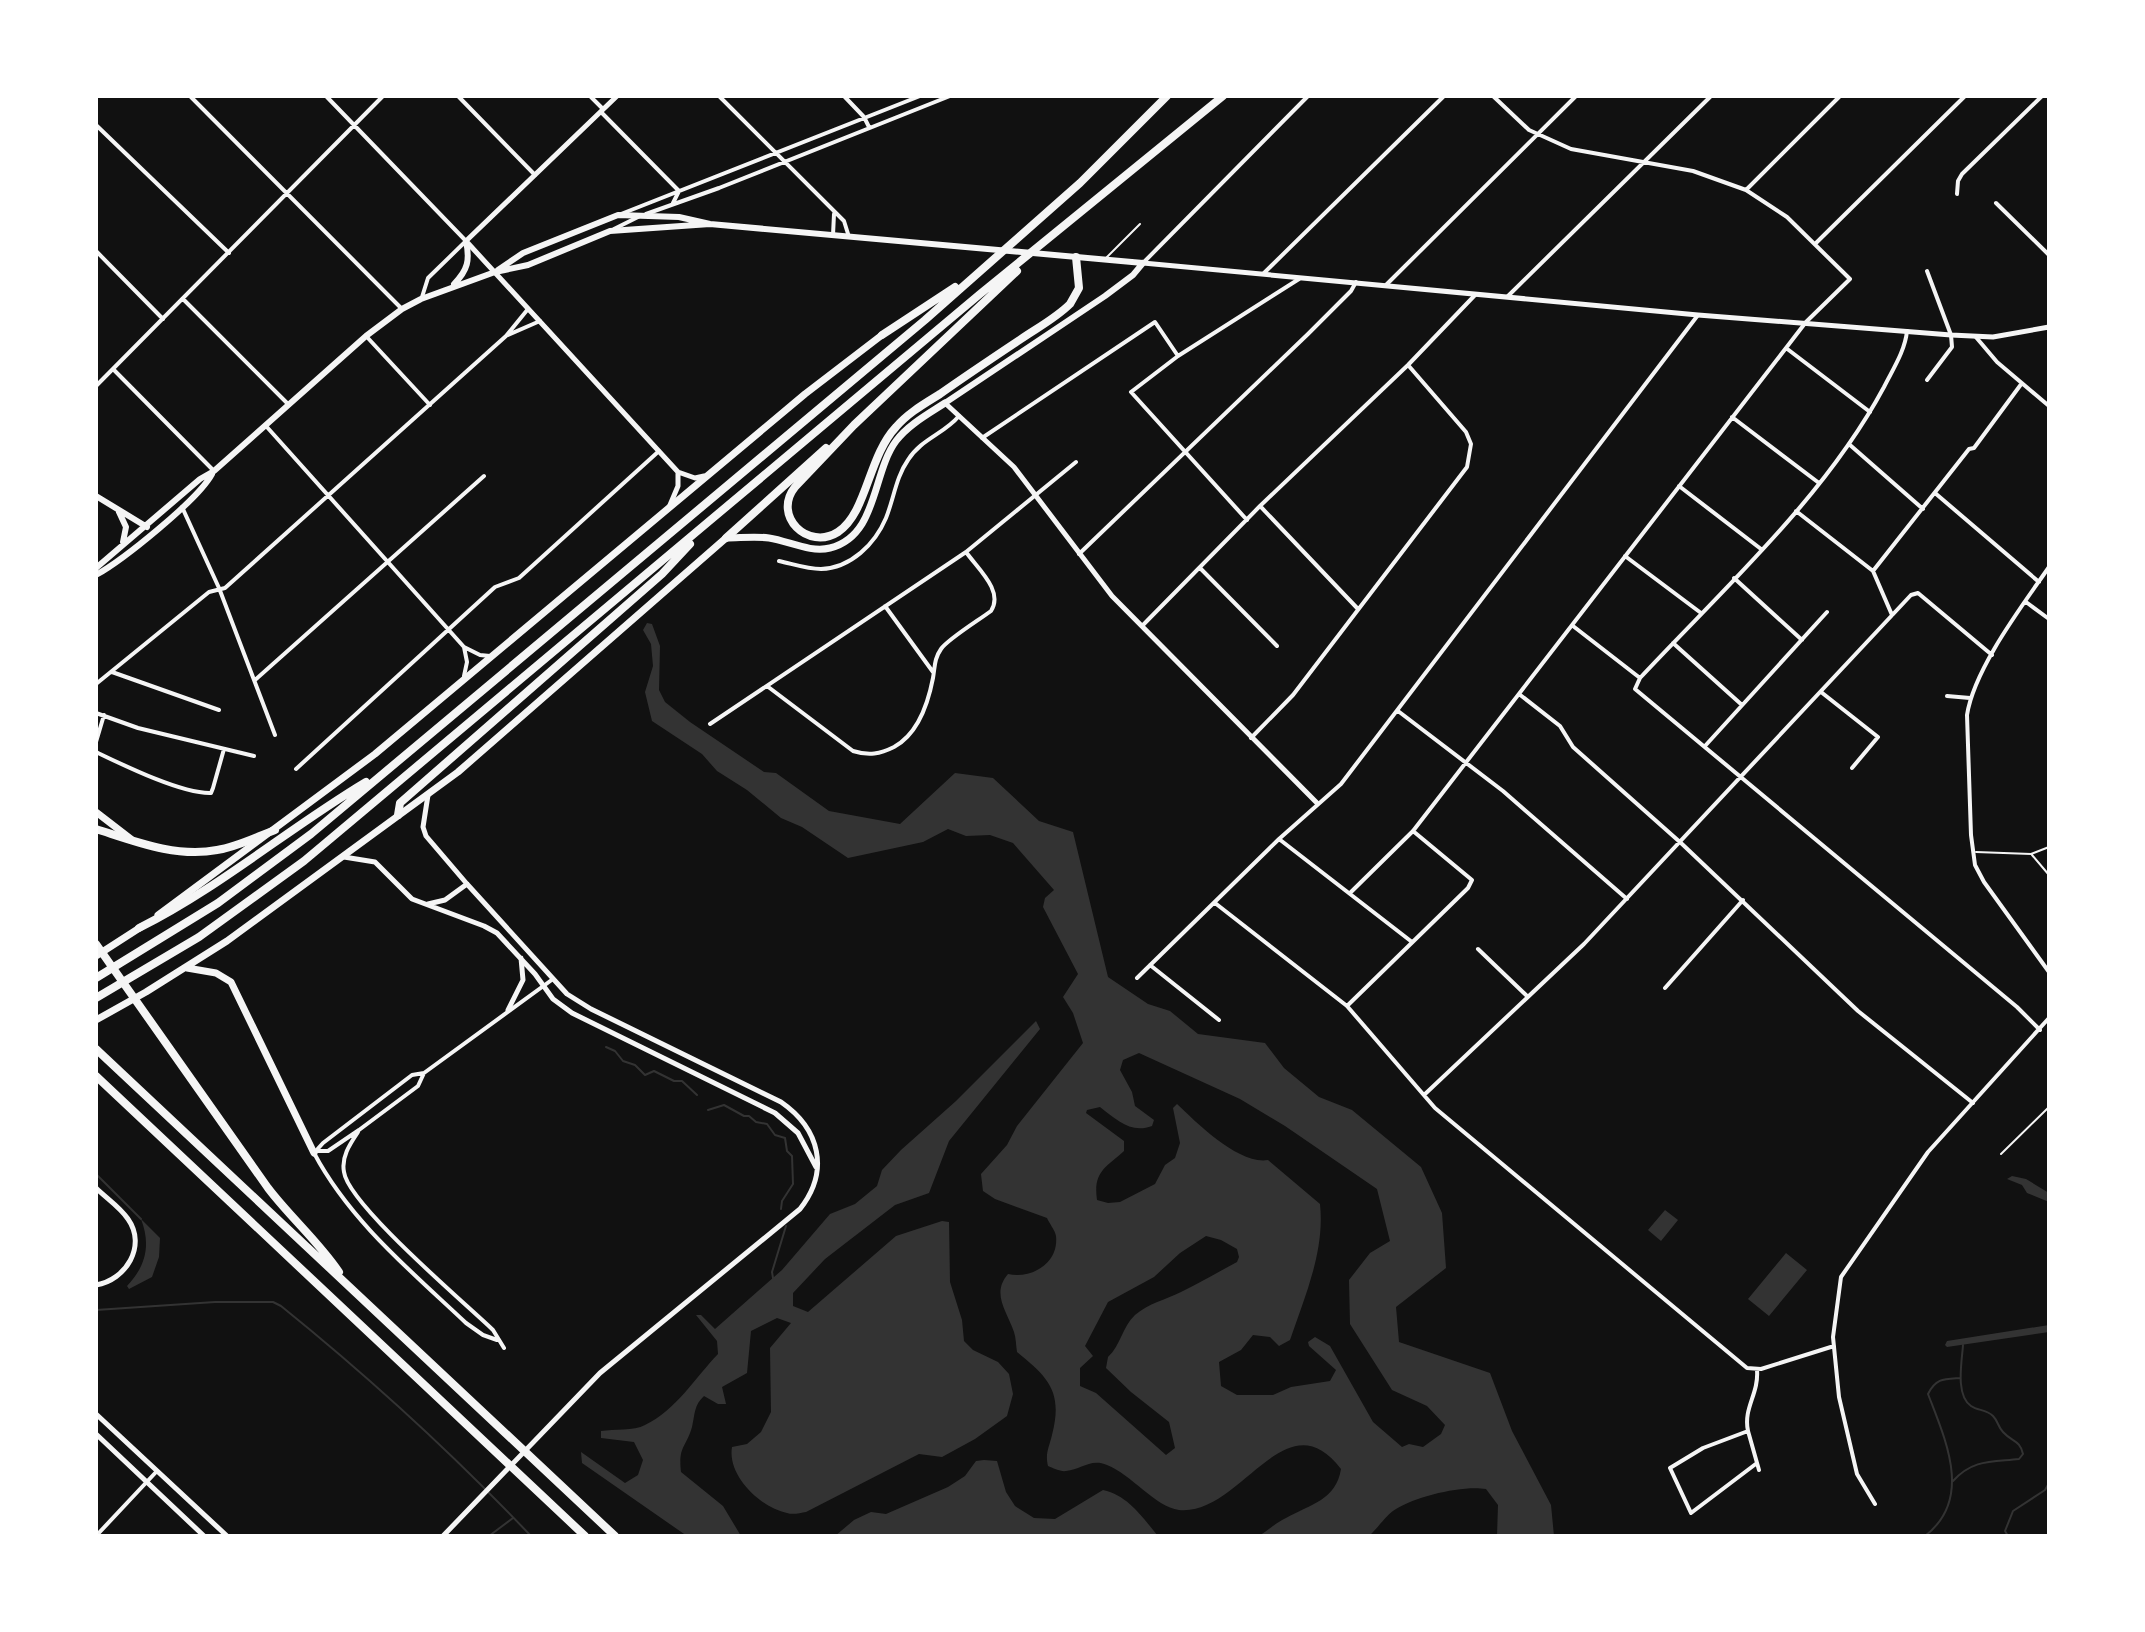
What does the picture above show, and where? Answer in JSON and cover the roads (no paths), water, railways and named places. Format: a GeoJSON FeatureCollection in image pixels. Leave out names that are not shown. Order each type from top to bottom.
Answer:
{"type":"FeatureCollection","features":[{"type":"Feature","properties":{"kind":"highway"},"geometry":{"type":"LineString","coordinates":[[96,978],[241,887],[311,834],[980,271],[1080,183],[1167,96]]}},
{"type":"Feature","properties":{"kind":"highway"},"geometry":{"type":"LineString","coordinates":[[96,998],[199,937],[304,861],[1223,96]]}},
{"type":"Feature","properties":{"kind":"highway"},"geometry":{"type":"LineString","coordinates":[[726,538],[854,425],[1054,236]]}},
{"type":"Feature","properties":{"kind":"highway"},"geometry":{"type":"LineString","coordinates":[[854,425],[788,497],[789,518],[795,528],[805,535],[816,538],[829,536],[847,523],[857,511],[878,452],[902,421],[1070,304],[1080,282],[1076,257]]}},
{"type":"Feature","properties":{"kind":"highway"},"geometry":{"type":"LineString","coordinates":[[882,335],[980,271]]}},
{"type":"Feature","properties":{"kind":"highway"},"geometry":{"type":"LineString","coordinates":[[398,815],[400,803],[662,574],[718,515]]}},
{"type":"Feature","properties":{"kind":"highway"},"geometry":{"type":"LineString","coordinates":[[139,928],[180,908],[324,807],[390,767]]}},
{"type":"Feature","properties":{"kind":"highway"},"geometry":{"type":"LineString","coordinates":[[96,829],[175,851],[206,852],[275,830]]}},
{"type":"Feature","properties":{"kind":"highway"},"geometry":{"type":"LineString","coordinates":[[96,944],[268,1188],[320,1244],[352,1289]]}},
{"type":"Feature","properties":{"kind":"highway"},"geometry":{"type":"LineString","coordinates":[[96,1049],[615,1536]]}},
{"type":"Feature","properties":{"kind":"highway"},"geometry":{"type":"LineString","coordinates":[[96,1076],[585,1536]]}},
{"type":"Feature","properties":{"kind":"main road"},"geometry":{"type":"LineString","coordinates":[[495,272],[523,253],[618,215],[679,217],[710,224],[1143,263]]}},
{"type":"Feature","properties":{"kind":"main road"},"geometry":{"type":"LineString","coordinates":[[96,568],[144,525],[214,471],[366,336],[402,309],[449,288],[495,272],[528,265],[610,231],[710,224]]}},
{"type":"Feature","properties":{"kind":"main road"},"geometry":{"type":"LineString","coordinates":[[578,242],[583,229]]}},
{"type":"Feature","properties":{"kind":"main road"},"geometry":{"type":"LineString","coordinates":[[449,288],[467,268],[469,255],[466,241]]}},
{"type":"Feature","properties":{"kind":"main road"},"geometry":{"type":"LineString","coordinates":[[96,1020],[185,968],[262,916],[481,754],[726,538],[770,538],[818,549],[838,545],[855,532],[867,514],[883,466],[896,440],[945,403],[1105,296],[1133,275],[1143,263]]}},
{"type":"Feature","properties":{"kind":"main road"},"geometry":{"type":"LineString","coordinates":[[96,956],[275,830],[375,754],[805,394],[882,335]]}},
{"type":"Feature","properties":{"kind":"main road"},"geometry":{"type":"LineString","coordinates":[[96,575],[205,487],[214,471]]}},
{"type":"Feature","properties":{"kind":"main road"},"geometry":{"type":"LineString","coordinates":[[96,496],[153,532]]}},
{"type":"Feature","properties":{"kind":"main road"},"geometry":{"type":"LineString","coordinates":[[117,509],[126,527],[122,545]]}},
{"type":"Feature","properties":{"kind":"main road"},"geometry":{"type":"LineString","coordinates":[[96,812],[133,840]]}},
{"type":"Feature","properties":{"kind":"main road"},"geometry":{"type":"LineString","coordinates":[[185,968],[211,971],[231,982],[316,1152]]}},
{"type":"Feature","properties":{"kind":"street"},"geometry":{"type":"LineString","coordinates":[[190,96],[402,309]]}},
{"type":"Feature","properties":{"kind":"street"},"geometry":{"type":"LineString","coordinates":[[326,96],[466,241],[678,472],[695,478],[709,475]]}},
{"type":"Feature","properties":{"kind":"street"},"geometry":{"type":"LineString","coordinates":[[96,386],[383,96]]}},
{"type":"Feature","properties":{"kind":"street"},"geometry":{"type":"LineString","coordinates":[[458,96],[536,176]]}},
{"type":"Feature","properties":{"kind":"street"},"geometry":{"type":"LineString","coordinates":[[590,96],[679,191]]}},
{"type":"Feature","properties":{"kind":"street"},"geometry":{"type":"LineString","coordinates":[[421,299],[428,278],[617,96]]}},
{"type":"Feature","properties":{"kind":"street"},"geometry":{"type":"LineString","coordinates":[[719,96],[834,211],[847,226],[849,237]]}},
{"type":"Feature","properties":{"kind":"street"},"geometry":{"type":"LineString","coordinates":[[844,96],[869,127]]}},
{"type":"Feature","properties":{"kind":"street"},"geometry":{"type":"LineString","coordinates":[[618,215],[920,96]]}},
{"type":"Feature","properties":{"kind":"street"},"geometry":{"type":"LineString","coordinates":[[610,231],[640,216],[950,96]]}},
{"type":"Feature","properties":{"kind":"street"},"geometry":{"type":"LineString","coordinates":[[1143,263],[1308,96]]}},
{"type":"Feature","properties":{"kind":"street"},"geometry":{"type":"LineString","coordinates":[[1263,274],[1444,96]]}},
{"type":"Feature","properties":{"kind":"street"},"geometry":{"type":"LineString","coordinates":[[1350,893],[1413,831],[1806,322],[1850,279],[1784,215],[1746,190],[1693,171],[1571,149],[1537,134],[1493,96]]}},
{"type":"Feature","properties":{"kind":"street"},"geometry":{"type":"LineString","coordinates":[[1386,285],[1576,96]]}},
{"type":"Feature","properties":{"kind":"street"},"geometry":{"type":"LineString","coordinates":[[1507,297],[1711,96]]}},
{"type":"Feature","properties":{"kind":"street"},"geometry":{"type":"LineString","coordinates":[[1746,190],[1840,96]]}},
{"type":"Feature","properties":{"kind":"street"},"geometry":{"type":"LineString","coordinates":[[1816,243],[1965,96]]}},
{"type":"Feature","properties":{"kind":"street"},"geometry":{"type":"LineString","coordinates":[[1957,194],[1962,174],[2042,96]]}},
{"type":"Feature","properties":{"kind":"street"},"geometry":{"type":"LineString","coordinates":[[905,102],[910,112]]}},
{"type":"Feature","properties":{"kind":"street"},"geometry":{"type":"LineString","coordinates":[[96,125],[229,253]]}},
{"type":"Feature","properties":{"kind":"street"},"geometry":{"type":"LineString","coordinates":[[668,207],[679,191]]}},
{"type":"Feature","properties":{"kind":"street"},"geometry":{"type":"LineString","coordinates":[[1996,203],[2049,255]]}},
{"type":"Feature","properties":{"kind":"street"},"geometry":{"type":"LineString","coordinates":[[833,235],[834,211]]}},
{"type":"Feature","properties":{"kind":"street"},"geometry":{"type":"LineString","coordinates":[[96,251],[163,319]]}},
{"type":"Feature","properties":{"kind":"street"},"geometry":{"type":"LineString","coordinates":[[1143,263],[1698,315],[1951,335],[2004,336],[2049,327]]}},
{"type":"Feature","properties":{"kind":"street"},"geometry":{"type":"LineString","coordinates":[[1927,271],[1951,335],[1952,347],[1927,380]]}},
{"type":"Feature","properties":{"kind":"street"},"geometry":{"type":"LineString","coordinates":[[1248,520],[1131,392],[1178,356],[1301,277]]}},
{"type":"Feature","properties":{"kind":"street"},"geometry":{"type":"LineString","coordinates":[[1079,554],[1186,454],[1351,291],[1356,282]]}},
{"type":"Feature","properties":{"kind":"street"},"geometry":{"type":"LineString","coordinates":[[1142,626],[1260,506],[1408,365],[1476,294]]}},
{"type":"Feature","properties":{"kind":"street"},"geometry":{"type":"LineString","coordinates":[[183,299],[289,405]]}},
{"type":"Feature","properties":{"kind":"street"},"geometry":{"type":"LineString","coordinates":[[96,684],[212,590],[225,588],[506,336],[528,309]]}},
{"type":"Feature","properties":{"kind":"street"},"geometry":{"type":"LineString","coordinates":[[1137,978],[1317,803],[1332,795],[1698,315]]}},
{"type":"Feature","properties":{"kind":"street"},"geometry":{"type":"LineString","coordinates":[[506,336],[540,321]]}},
{"type":"Feature","properties":{"kind":"street"},"geometry":{"type":"LineString","coordinates":[[982,438],[1155,322],[1178,356]]}},
{"type":"Feature","properties":{"kind":"street"},"geometry":{"type":"LineString","coordinates":[[1907,331],[1906,344],[1850,445],[1796,511],[1640,678],[1635,689],[2017,1007],[2040,1030]]}},
{"type":"Feature","properties":{"kind":"street"},"geometry":{"type":"LineString","coordinates":[[366,336],[430,405]]}},
{"type":"Feature","properties":{"kind":"street"},"geometry":{"type":"LineString","coordinates":[[1975,336],[1985,350],[2049,406]]}},
{"type":"Feature","properties":{"kind":"street"},"geometry":{"type":"LineString","coordinates":[[1786,348],[1870,412]]}},
{"type":"Feature","properties":{"kind":"street"},"geometry":{"type":"LineString","coordinates":[[1251,738],[1293,695],[1467,467],[1471,444],[1466,432],[1408,365]]}},
{"type":"Feature","properties":{"kind":"street"},"geometry":{"type":"LineString","coordinates":[[113,369],[214,471]]}},
{"type":"Feature","properties":{"kind":"street"},"geometry":{"type":"LineString","coordinates":[[1873,571],[1969,449],[1974,448],[2022,383]]}},
{"type":"Feature","properties":{"kind":"street"},"geometry":{"type":"LineString","coordinates":[[945,403],[1014,467],[1104,588],[1317,803]]}},
{"type":"Feature","properties":{"kind":"street"},"geometry":{"type":"LineString","coordinates":[[779,561],[820,569],[859,555],[883,525],[901,471],[909,458],[922,443],[954,423],[959,416]]}},
{"type":"Feature","properties":{"kind":"street"},"geometry":{"type":"LineString","coordinates":[[1732,417],[1820,483]]}},
{"type":"Feature","properties":{"kind":"street"},"geometry":{"type":"LineString","coordinates":[[266,426],[464,647],[480,655],[492,656]]}},
{"type":"Feature","properties":{"kind":"street"},"geometry":{"type":"LineString","coordinates":[[1850,445],[1923,509]]}},
{"type":"Feature","properties":{"kind":"street"},"geometry":{"type":"LineString","coordinates":[[296,769],[495,587],[519,578],[659,451]]}},
{"type":"Feature","properties":{"kind":"street"},"geometry":{"type":"LineString","coordinates":[[710,724],[966,552],[1076,462]]}},
{"type":"Feature","properties":{"kind":"street"},"geometry":{"type":"LineString","coordinates":[[668,509],[676,493],[678,472]]}},
{"type":"Feature","properties":{"kind":"street"},"geometry":{"type":"LineString","coordinates":[[255,680],[484,476]]}},
{"type":"Feature","properties":{"kind":"street"},"geometry":{"type":"LineString","coordinates":[[1679,486],[1761,549]]}},
{"type":"Feature","properties":{"kind":"street"},"geometry":{"type":"LineString","coordinates":[[1935,493],[2039,582]]}},
{"type":"Feature","properties":{"kind":"street"},"geometry":{"type":"LineString","coordinates":[[1260,506],[1358,609]]}},
{"type":"Feature","properties":{"kind":"street"},"geometry":{"type":"LineString","coordinates":[[182,507],[219,588],[275,735]]}},
{"type":"Feature","properties":{"kind":"street"},"geometry":{"type":"LineString","coordinates":[[1796,511],[1873,571],[1892,615]]}},
{"type":"Feature","properties":{"kind":"street"},"geometry":{"type":"LineString","coordinates":[[766,686],[845,747],[869,755],[881,753],[907,740],[916,727],[936,658],[943,646],[991,611],[995,603],[994,591],[966,552]]}},
{"type":"Feature","properties":{"kind":"street"},"geometry":{"type":"LineString","coordinates":[[1625,556],[1701,613]]}},
{"type":"Feature","properties":{"kind":"street"},"geometry":{"type":"LineString","coordinates":[[2049,567],[1992,655],[1970,698],[1967,715],[1973,852],[1979,873],[2049,972]]}},
{"type":"Feature","properties":{"kind":"street"},"geometry":{"type":"LineString","coordinates":[[1200,568],[1277,646]]}},
{"type":"Feature","properties":{"kind":"street"},"geometry":{"type":"LineString","coordinates":[[1734,578],[1802,640]]}},
{"type":"Feature","properties":{"kind":"street"},"geometry":{"type":"LineString","coordinates":[[1424,1095],[1584,944],[1911,595],[1918,593],[1992,655]]}},
{"type":"Feature","properties":{"kind":"street"},"geometry":{"type":"LineString","coordinates":[[2026,602],[2049,619]]}},
{"type":"Feature","properties":{"kind":"street"},"geometry":{"type":"LineString","coordinates":[[885,606],[934,673]]}},
{"type":"Feature","properties":{"kind":"street"},"geometry":{"type":"LineString","coordinates":[[1705,746],[1827,612]]}},
{"type":"Feature","properties":{"kind":"street"},"geometry":{"type":"LineString","coordinates":[[1572,625],[1640,678]]}},
{"type":"Feature","properties":{"kind":"street"},"geometry":{"type":"LineString","coordinates":[[1673,643],[1742,705]]}},
{"type":"Feature","properties":{"kind":"street"},"geometry":{"type":"LineString","coordinates":[[463,681],[467,662],[464,647]]}},
{"type":"Feature","properties":{"kind":"street"},"geometry":{"type":"LineString","coordinates":[[112,672],[219,710]]}},
{"type":"Feature","properties":{"kind":"street"},"geometry":{"type":"LineString","coordinates":[[1821,692],[1878,737],[1852,768]]}},
{"type":"Feature","properties":{"kind":"street"},"geometry":{"type":"LineString","coordinates":[[1519,694],[1560,726],[1573,747],[1743,900],[1858,1011],[1973,1103]]}},
{"type":"Feature","properties":{"kind":"street"},"geometry":{"type":"LineString","coordinates":[[1947,696],[1970,698]]}},
{"type":"Feature","properties":{"kind":"street"},"geometry":{"type":"LineString","coordinates":[[1398,711],[1503,791],[1627,899]]}},
{"type":"Feature","properties":{"kind":"street"},"geometry":{"type":"LineString","coordinates":[[96,713],[138,728],[254,756]]}},
{"type":"Feature","properties":{"kind":"street"},"geometry":{"type":"LineString","coordinates":[[96,742],[104,715]]}},
{"type":"Feature","properties":{"kind":"street"},"geometry":{"type":"LineString","coordinates":[[96,752],[186,789],[211,793],[224,749]]}},
{"type":"Feature","properties":{"kind":"street"},"geometry":{"type":"LineString","coordinates":[[428,794],[424,832],[567,994],[795,1112],[804,1122],[818,1152],[810,1193],[795,1214],[605,1368],[443,1536]]}},
{"type":"Feature","properties":{"kind":"street"},"geometry":{"type":"LineString","coordinates":[[1347,1006],[1468,888],[1472,880],[1413,831]]}},
{"type":"Feature","properties":{"kind":"street"},"geometry":{"type":"LineString","coordinates":[[1279,839],[1412,942]]}},
{"type":"Feature","properties":{"kind":"street"},"geometry":{"type":"LineString","coordinates":[[339,857],[375,862],[419,902],[491,929],[521,957],[553,999],[572,1013],[775,1113],[789,1123],[804,1142],[816,1168]]}},
{"type":"Feature","properties":{"kind":"street"},"geometry":{"type":"LineString","coordinates":[[419,902],[440,902],[467,884]]}},
{"type":"Feature","properties":{"kind":"street"},"geometry":{"type":"LineString","coordinates":[[1665,988],[1743,900]]}},
{"type":"Feature","properties":{"kind":"street"},"geometry":{"type":"LineString","coordinates":[[1215,903],[1347,1006],[1435,1108],[1747,1368],[1757,1370],[1834,1346]]}},
{"type":"Feature","properties":{"kind":"street"},"geometry":{"type":"LineString","coordinates":[[1478,949],[1527,996]]}},
{"type":"Feature","properties":{"kind":"street"},"geometry":{"type":"LineString","coordinates":[[508,1010],[523,980],[521,957]]}},
{"type":"Feature","properties":{"kind":"street"},"geometry":{"type":"LineString","coordinates":[[1150,965],[1219,1020]]}},
{"type":"Feature","properties":{"kind":"street"},"geometry":{"type":"LineString","coordinates":[[316,1152],[323,1143],[412,1075],[424,1073],[555,978]]}},
{"type":"Feature","properties":{"kind":"street"},"geometry":{"type":"LineString","coordinates":[[1875,1504],[1862,1485],[1851,1455],[1839,1397],[1834,1346],[1838,1291],[1844,1272],[1928,1152],[2049,1018]]}},
{"type":"Feature","properties":{"kind":"street"},"geometry":{"type":"LineString","coordinates":[[710,1082],[718,1072]]}},
{"type":"Feature","properties":{"kind":"street"},"geometry":{"type":"LineString","coordinates":[[316,1152],[328,1151],[359,1130],[418,1086],[424,1073]]}},
{"type":"Feature","properties":{"kind":"street"},"geometry":{"type":"LineString","coordinates":[[359,1130],[344,1161],[345,1178],[353,1191],[379,1223],[493,1330],[504,1348]]}},
{"type":"Feature","properties":{"kind":"street"},"geometry":{"type":"LineString","coordinates":[[316,1152],[344,1201],[371,1231],[466,1323],[497,1340]]}},
{"type":"Feature","properties":{"kind":"street"},"geometry":{"type":"LineString","coordinates":[[96,1188],[129,1220],[135,1247],[125,1270],[111,1280],[96,1285]]}},
{"type":"Feature","properties":{"kind":"street"},"geometry":{"type":"LineString","coordinates":[[1748,1431],[1703,1448],[1670,1468],[1691,1513],[1758,1467],[1746,1416],[1758,1388],[1757,1370]]}},
{"type":"Feature","properties":{"kind":"street"},"geometry":{"type":"LineString","coordinates":[[96,1414],[227,1536]]}},
{"type":"Feature","properties":{"kind":"street"},"geometry":{"type":"LineString","coordinates":[[96,1434],[204,1536]]}},
{"type":"Feature","properties":{"kind":"street"},"geometry":{"type":"LineString","coordinates":[[96,1536],[158,1470]]}},
{"type":"Feature","properties":{"kind":"lane"},"geometry":{"type":"LineString","coordinates":[[1105,259],[1140,224]]}},
{"type":"Feature","properties":{"kind":"lane"},"geometry":{"type":"LineString","coordinates":[[1973,852],[2031,854],[2049,847]]}},
{"type":"Feature","properties":{"kind":"lane"},"geometry":{"type":"LineString","coordinates":[[2031,854],[2049,875]]}},
{"type":"Feature","properties":{"kind":"lane"},"geometry":{"type":"LineString","coordinates":[[2001,1154],[2049,1107]]}},
{"type":"Feature","properties":{"kind":"waterway"},"geometry":{"type":"LineString","coordinates":[[606,1047],[645,1075],[654,1071],[674,1081],[682,1081],[697,1095]]}},
{"type":"Feature","properties":{"kind":"waterway"},"geometry":{"type":"LineString","coordinates":[[708,1110],[724,1105],[756,1122],[767,1124],[775,1135],[785,1138],[787,1151],[792,1156],[793,1184],[782,1201],[781,1209]]}},
{"type":"Feature","properties":{"kind":"waterway"},"geometry":{"type":"LineString","coordinates":[[96,1174],[141,1219]]}},
{"type":"Feature","properties":{"kind":"waterway"},"geometry":{"type":"LineString","coordinates":[[773,1278],[772,1272],[786,1226]]}},
{"type":"Feature","properties":{"kind":"waterway"},"geometry":{"type":"LineString","coordinates":[[96,1310],[215,1302],[273,1302],[281,1306],[410,1417],[531,1536]]}},
{"type":"Feature","properties":{"kind":"waterway"},"geometry":{"type":"LineString","coordinates":[[1953,1481],[1976,1465],[2019,1459],[2023,1454],[2020,1446],[2003,1432],[1993,1416],[1966,1401],[1961,1386],[1963,1345]]}},
{"type":"Feature","properties":{"kind":"waterway"},"geometry":{"type":"LineString","coordinates":[[1925,1536],[1940,1521],[1952,1487],[1948,1450],[1928,1394],[1941,1380],[1960,1378]]}},
{"type":"Feature","properties":{"kind":"waterway"},"geometry":{"type":"LineString","coordinates":[[2008,1536],[2005,1531],[2013,1511],[2045,1490],[2049,1483]]}},
{"type":"Feature","properties":{"kind":"waterway"},"geometry":{"type":"LineString","coordinates":[[489,1536],[513,1518]]}}]}
